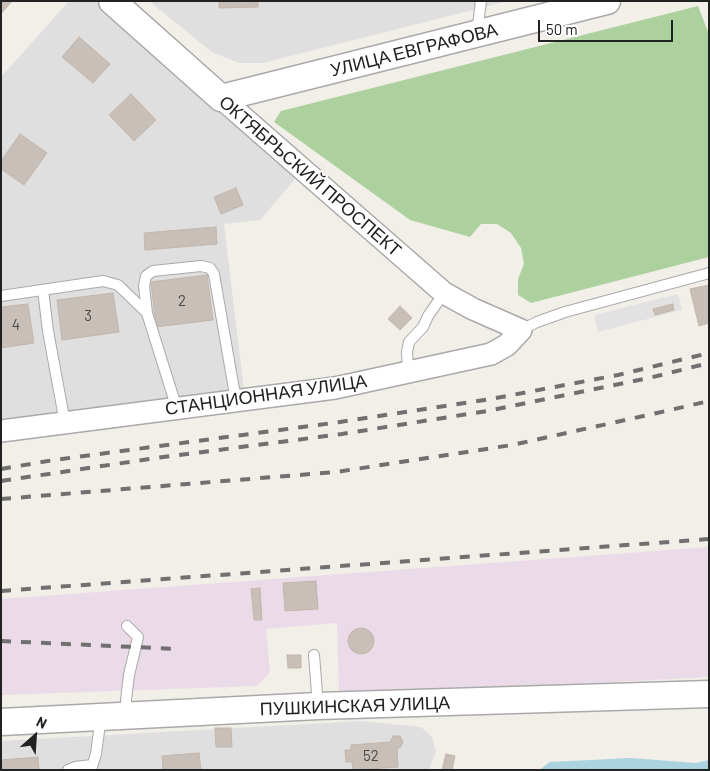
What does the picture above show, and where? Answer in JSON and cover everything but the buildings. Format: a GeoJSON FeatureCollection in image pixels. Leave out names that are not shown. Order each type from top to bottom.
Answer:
{"type":"FeatureCollection","features":[{"type":"Feature","properties":{"kind":"street","name":"ОКТЯБРЬСКИЙ ПРОСПЕКТ"},"geometry":{"type":"LineString","coordinates":[[112,1],[444,292],[473,309],[521,330]]}},
{"type":"Feature","properties":{"kind":"street","name":"УЛИЦА ЕВГРАФОВА"},"geometry":{"type":"LineString","coordinates":[[221,98],[477,34],[563,7],[607,1]]}},
{"type":"Feature","properties":{"kind":"street","name":"СТАНЦИОННАЯ УЛИЦА"},"geometry":{"type":"LineString","coordinates":[[1,431],[335,388],[491,354],[507,345],[521,330]]}},
{"type":"Feature","properties":{"kind":"street","name":"ПУШКИНСКАЯ УЛИЦА"},"geometry":{"type":"LineString","coordinates":[[1,722],[318,706],[709,694]]}},
{"type":"Feature","properties":{"kind":"lane"},"geometry":{"type":"LineString","coordinates":[[477,34],[481,1]]}},
{"type":"Feature","properties":{"kind":"lane"},"geometry":{"type":"LineString","coordinates":[[177,408],[147,313],[144,286],[146,276],[153,270],[201,266],[210,268],[214,274],[236,401]]}},
{"type":"Feature","properties":{"kind":"lane"},"geometry":{"type":"LineString","coordinates":[[521,330],[565,312],[709,272]]}},
{"type":"Feature","properties":{"kind":"lane"},"geometry":{"type":"LineString","coordinates":[[1,296],[103,281],[118,285],[147,313]]}},
{"type":"Feature","properties":{"kind":"lane"},"geometry":{"type":"LineString","coordinates":[[43,290],[48,331],[65,423]]}},
{"type":"Feature","properties":{"kind":"lane"},"geometry":{"type":"LineString","coordinates":[[408,372],[407,352],[409,342],[423,327],[444,292]]}},
{"type":"Feature","properties":{"kind":"lane"},"geometry":{"type":"LineString","coordinates":[[127,626],[138,637],[128,684],[127,716]]}},
{"type":"Feature","properties":{"kind":"lane"},"geometry":{"type":"LineString","coordinates":[[314,655],[318,706]]}},
{"type":"Feature","properties":{"kind":"lane"},"geometry":{"type":"LineString","coordinates":[[68,770],[75,767],[92,767],[96,754],[99,718]]}},
{"type":"Feature","properties":{"kind":"shaded area"},"geometry":{"type":"Polygon","coordinates":[[[69,1],[94,1],[298,176],[260,220],[224,224],[244,391],[1,424],[1,77],[69,1]]]}},
{"type":"Feature","properties":{"kind":"shaded area"},"geometry":{"type":"Polygon","coordinates":[[[149,1],[508,1],[263,63],[239,63],[212,52],[149,1]]]}},
{"type":"Feature","properties":{"kind":"shaded area"},"geometry":{"type":"Polygon","coordinates":[[[678,294],[682,310],[598,332],[594,315],[678,294]]]}},
{"type":"Feature","properties":{"kind":"shaded area"},"geometry":{"type":"Polygon","coordinates":[[[709,547],[709,677],[523,687],[339,691],[337,623],[266,629],[270,672],[257,686],[1,695],[1,599],[709,547]]]}},
{"type":"Feature","properties":{"kind":"shaded area"},"geometry":{"type":"Polygon","coordinates":[[[361,721],[421,727],[432,737],[436,751],[429,770],[1,770],[1,741],[361,721]]]}},
{"type":"Feature","properties":{"kind":"green space"},"geometry":{"type":"Polygon","coordinates":[[[698,6],[709,34],[709,257],[531,303],[518,295],[518,279],[524,264],[521,248],[511,233],[497,224],[481,224],[470,237],[410,220],[274,122],[281,111],[698,6]]]}},
{"type":"Feature","properties":{"kind":"water"},"geometry":{"type":"Polygon","coordinates":[[[631,758],[695,763],[709,760],[709,770],[539,770],[550,762],[631,758]]]}},
{"type":"Feature","properties":{"kind":"railway"},"geometry":{"type":"LineString","coordinates":[[1,469],[491,399],[618,375],[709,353]]}},
{"type":"Feature","properties":{"kind":"railway"},"geometry":{"type":"LineString","coordinates":[[1,481],[156,458],[342,434],[487,411],[649,378],[709,363]]}},
{"type":"Feature","properties":{"kind":"railway"},"geometry":{"type":"LineString","coordinates":[[1,499],[336,472],[512,445],[709,401]]}},
{"type":"Feature","properties":{"kind":"railway"},"geometry":{"type":"LineString","coordinates":[[1,591],[709,539]]}},
{"type":"Feature","properties":{"kind":"railway"},"geometry":{"type":"LineString","coordinates":[[1,641],[178,649]]}}]}
